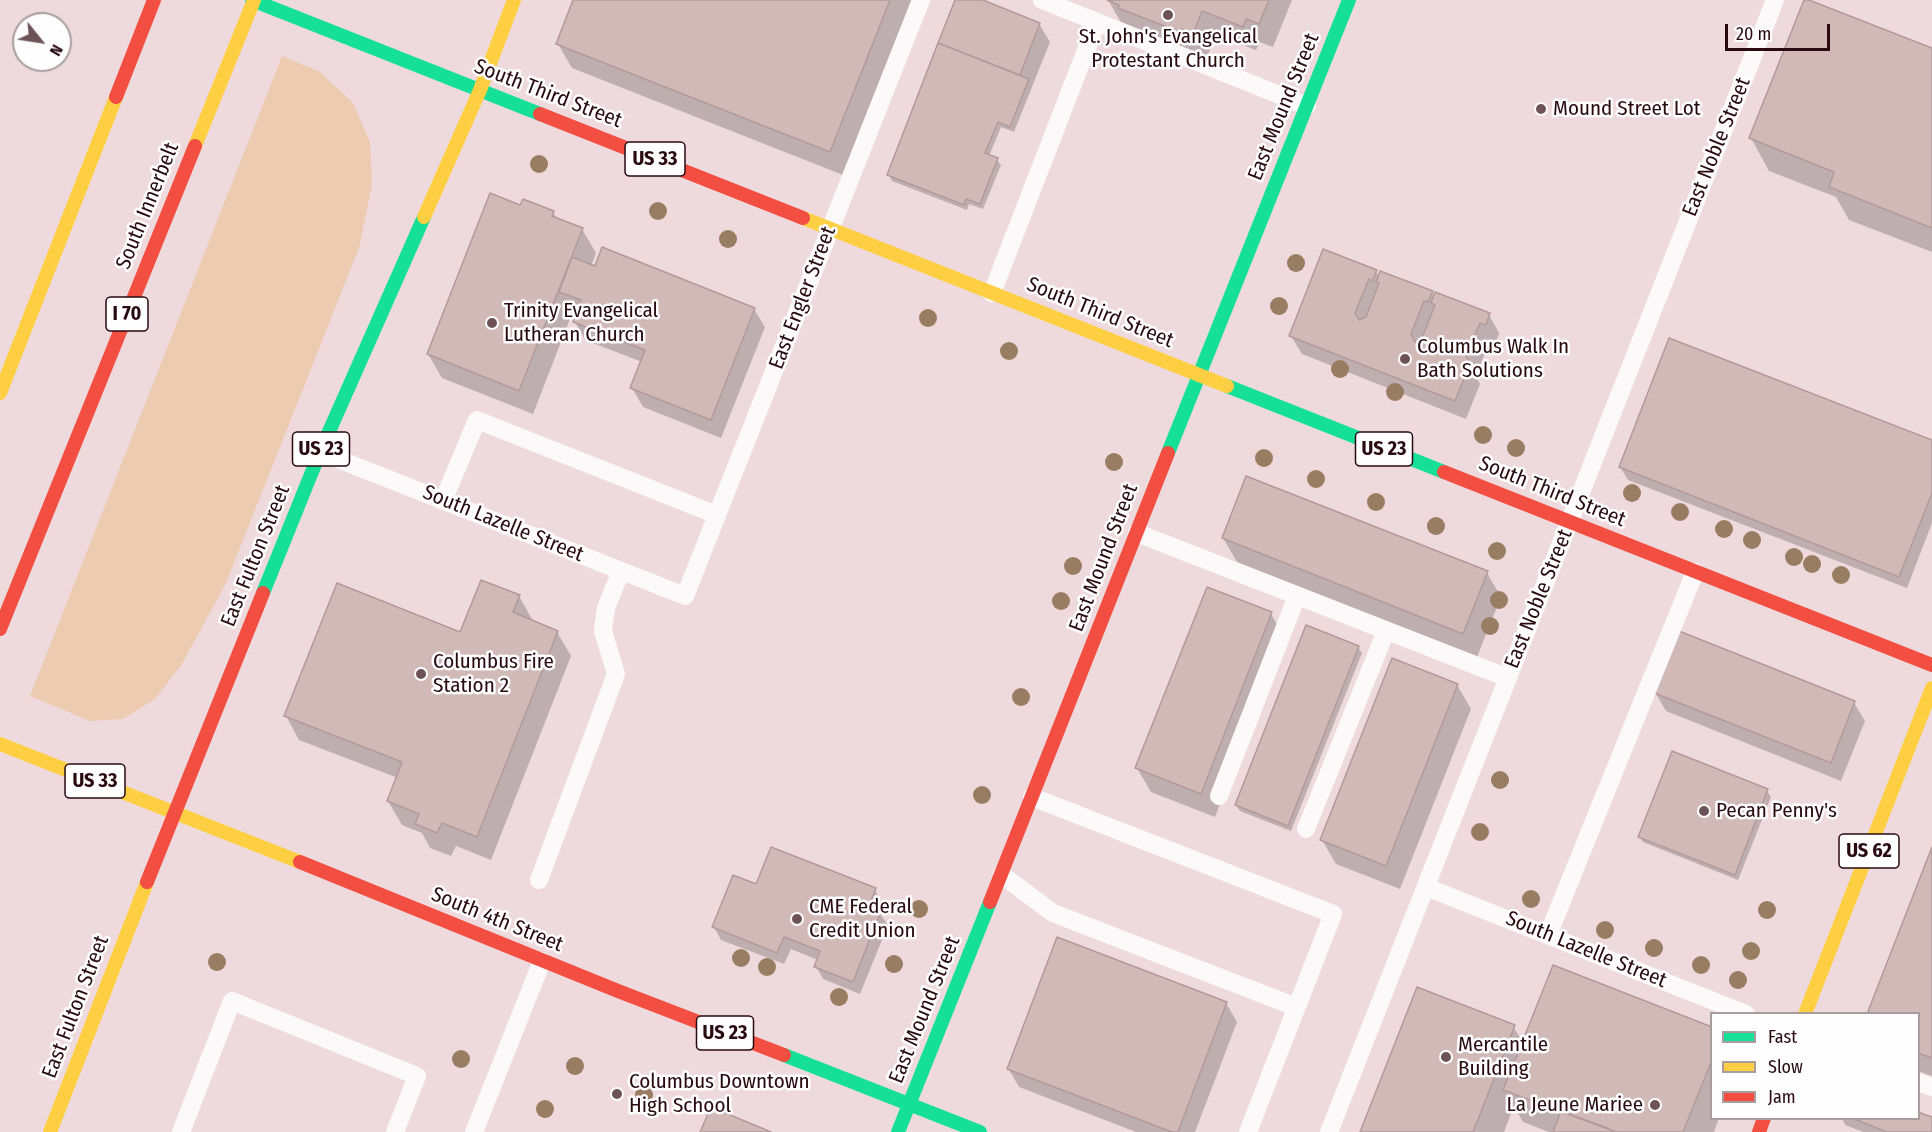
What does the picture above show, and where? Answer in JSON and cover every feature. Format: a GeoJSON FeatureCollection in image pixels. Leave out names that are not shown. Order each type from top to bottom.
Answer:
{"type":"FeatureCollection","features":[{"type":"Feature","properties":{"kind":"main road"},"geometry":{"type":"LineString","coordinates":[[0,393],[154,0]]}},
{"type":"Feature","properties":{"kind":"main road","name":"South Third Street"},"geometry":{"type":"LineString","coordinates":[[253,0],[1932,665]]}},
{"type":"Feature","properties":{"kind":"main road","name":"South Innerbelt"},"geometry":{"type":"LineString","coordinates":[[0,629],[253,0]]}},
{"type":"Feature","properties":{"kind":"main road","name":"East Fulton Street"},"geometry":{"type":"LineString","coordinates":[[50,1132],[174,813],[320,452],[480,90],[514,0]]}},
{"type":"Feature","properties":{"kind":"main road","name":"East Mound Street"},"geometry":{"type":"LineString","coordinates":[[898,1132],[1349,0]]}},
{"type":"Feature","properties":{"kind":"main road","name":"US 62"},"geometry":{"type":"LineString","coordinates":[[1806,1012],[1932,688]]}},
{"type":"Feature","properties":{"kind":"main road","name":"South 4th Street"},"geometry":{"type":"LineString","coordinates":[[0,744],[542,961],[980,1132]]}},
{"type":"Feature","properties":{"kind":"lane","name":"East Engler Street"},"geometry":{"type":"LineString","coordinates":[[685,596],[921,0]]}},
{"type":"Feature","properties":{"kind":"lane"},"geometry":{"type":"LineString","coordinates":[[1042,0],[1307,106]]}},
{"type":"Feature","properties":{"kind":"lane","name":"East Noble Street"},"geometry":{"type":"LineString","coordinates":[[1329,1132],[1775,0]]}},
{"type":"Feature","properties":{"kind":"lane"},"geometry":{"type":"LineString","coordinates":[[992,293],[1097,22]]}},
{"type":"Feature","properties":{"kind":"lane"},"geometry":{"type":"LineString","coordinates":[[443,501],[477,420],[717,515]]}},
{"type":"Feature","properties":{"kind":"lane","name":"South Lazelle Street"},"geometry":{"type":"LineString","coordinates":[[320,452],[685,596]]}},
{"type":"Feature","properties":{"kind":"lane"},"geometry":{"type":"LineString","coordinates":[[1137,533],[1508,678]]}},
{"type":"Feature","properties":{"kind":"lane"},"geometry":{"type":"LineString","coordinates":[[539,880],[616,674],[603,631],[606,608],[621,571]]}},
{"type":"Feature","properties":{"kind":"lane"},"geometry":{"type":"LineString","coordinates":[[1548,935],[1695,572]]}},
{"type":"Feature","properties":{"kind":"lane"},"geometry":{"type":"LineString","coordinates":[[1219,795],[1297,596]]}},
{"type":"Feature","properties":{"kind":"lane"},"geometry":{"type":"LineString","coordinates":[[1306,829],[1386,631]]}},
{"type":"Feature","properties":{"kind":"lane"},"geometry":{"type":"LineString","coordinates":[[1032,796],[1333,914],[1248,1132]]}},
{"type":"Feature","properties":{"kind":"lane"},"geometry":{"type":"LineString","coordinates":[[1002,874],[1053,914],[1296,1007]]}},
{"type":"Feature","properties":{"kind":"lane","name":"South Lazelle Street"},"geometry":{"type":"LineString","coordinates":[[1426,887],[1741,1012]]}},
{"type":"Feature","properties":{"kind":"lane"},"geometry":{"type":"LineString","coordinates":[[474,1132],[542,961]]}},
{"type":"Feature","properties":{"kind":"lane"},"geometry":{"type":"LineString","coordinates":[[182,1132],[232,1001],[417,1076],[395,1132]]}},
{"type":"Feature","properties":{"kind":"shaded area"},"geometry":{"type":"Polygon","coordinates":[[[282,56],[319,71],[353,103],[370,142],[372,185],[359,248],[226,583],[182,664],[155,699],[123,719],[90,721],[30,696],[282,56]]]}},
{"type":"Feature","properties":{"kind":"building"},"geometry":{"type":"Polygon","coordinates":[[[573,0],[890,0],[830,152],[556,44],[573,0]]]}},
{"type":"Feature","properties":{"kind":"building"},"geometry":{"type":"Polygon","coordinates":[[[955,0],[983,0],[1040,23],[1020,75],[938,43],[955,0]]]}},
{"type":"Feature","properties":{"kind":"building","name":"St. John's Evangelical Protestant Church"},"geometry":{"type":"Polygon","coordinates":[[[1107,0],[1269,0],[1259,24],[1246,19],[1243,27],[1202,11],[1193,34],[1181,29],[1180,32],[1118,8],[1119,5],[1107,0]]]}},
{"type":"Feature","properties":{"kind":"building"},"geometry":{"type":"Polygon","coordinates":[[[1804,0],[1932,48],[1932,228],[1829,187],[1834,172],[1749,138],[1804,0]]]}},
{"type":"Feature","properties":{"kind":"building"},"geometry":{"type":"Polygon","coordinates":[[[938,43],[1029,79],[1010,127],[998,122],[985,153],[998,158],[980,204],[966,199],[964,205],[887,175],[938,43]]]}},
{"type":"Feature","properties":{"kind":"building","name":"Trinity Evangelical Lutheran Church"},"geometry":{"type":"Polygon","coordinates":[[[490,193],[520,205],[523,199],[554,211],[552,216],[583,228],[519,391],[427,354],[490,193]]]}},
{"type":"Feature","properties":{"kind":"building"},"geometry":{"type":"Polygon","coordinates":[[[602,247],[755,308],[711,420],[630,388],[645,350],[573,322],[581,300],[559,292],[572,257],[595,266],[602,247]]]}},
{"type":"Feature","properties":{"kind":"building"},"geometry":{"type":"Polygon","coordinates":[[[1323,249],[1377,270],[1372,281],[1369,279],[1355,313],[1359,320],[1366,317],[1379,283],[1376,282],[1380,271],[1433,291],[1428,302],[1424,301],[1411,334],[1415,342],[1422,338],[1435,305],[1431,303],[1435,292],[1490,313],[1486,325],[1480,323],[1466,356],[1470,364],[1455,401],[1289,336],[1323,249]]]}},
{"type":"Feature","properties":{"kind":"building"},"geometry":{"type":"Polygon","coordinates":[[[1669,338],[1932,440],[1932,493],[1899,577],[1619,467],[1669,338]]]}},
{"type":"Feature","properties":{"kind":"building"},"geometry":{"type":"Polygon","coordinates":[[[1246,476],[1488,571],[1463,634],[1222,538],[1246,476]]]}},
{"type":"Feature","properties":{"kind":"building","name":"Columbus Fire Station 2"},"geometry":{"type":"Polygon","coordinates":[[[481,580],[520,595],[513,612],[558,631],[477,837],[442,823],[437,833],[415,824],[419,814],[387,801],[402,762],[284,716],[337,583],[460,632],[481,580]]]}},
{"type":"Feature","properties":{"kind":"building"},"geometry":{"type":"Polygon","coordinates":[[[1207,587],[1272,612],[1201,794],[1135,768],[1207,587]]]}},
{"type":"Feature","properties":{"kind":"building"},"geometry":{"type":"Polygon","coordinates":[[[1306,625],[1359,646],[1288,826],[1235,805],[1306,625]]]}},
{"type":"Feature","properties":{"kind":"building"},"geometry":{"type":"Polygon","coordinates":[[[1679,631],[1855,701],[1831,763],[1654,693],[1679,631]]]}},
{"type":"Feature","properties":{"kind":"building"},"geometry":{"type":"Polygon","coordinates":[[[1392,658],[1458,684],[1386,866],[1320,840],[1392,658]]]}},
{"type":"Feature","properties":{"kind":"building","name":"Pecan Penny's"},"geometry":{"type":"Polygon","coordinates":[[[1672,751],[1768,789],[1735,875],[1638,837],[1672,751]]]}},
{"type":"Feature","properties":{"kind":"building","name":"CME Federal Credit Union"},"geometry":{"type":"Polygon","coordinates":[[[771,847],[876,888],[869,906],[881,911],[853,982],[814,967],[820,951],[784,937],[777,953],[712,927],[733,875],[756,884],[771,847]]]}},
{"type":"Feature","properties":{"kind":"building"},"geometry":{"type":"Polygon","coordinates":[[[1932,847],[1932,1058],[1920,1054],[1920,1012],[1868,1012],[1932,847]]]}},
{"type":"Feature","properties":{"kind":"building"},"geometry":{"type":"Polygon","coordinates":[[[1057,937],[1227,1002],[1178,1132],[1172,1132],[1007,1069],[1057,937]]]}},
{"type":"Feature","properties":{"kind":"building"},"geometry":{"type":"Polygon","coordinates":[[[1553,965],[1710,1026],[1710,1065],[1683,1132],[1616,1132],[1503,1090],[1553,965]]]}},
{"type":"Feature","properties":{"kind":"building","name":"Mercantile Building"},"geometry":{"type":"Polygon","coordinates":[[[1417,987],[1515,1025],[1490,1089],[1473,1132],[1360,1132],[1417,987]]]}},
{"type":"Feature","properties":{"kind":"building"},"geometry":{"type":"Polygon","coordinates":[[[711,1107],[771,1132],[700,1132],[711,1107]]]}},
{"type":"Feature","properties":{"kind":"building"},"geometry":{"type":"Polygon","coordinates":[[[1561,1111],[1607,1128],[1616,1132],[1553,1132],[1561,1111]]]}},
{"type":"Feature","properties":{"kind":"building"},"geometry":{"type":"Polygon","coordinates":[[[1920,1113],[1932,1117],[1932,1132],[1887,1132],[1857,1120],[1920,1120],[1920,1113]]]}},
{"type":"Feature","properties":{"kind":"traffic: fast"},"geometry":{"type":"LineString","coordinates":[[252,0],[540,114]]}},
{"type":"Feature","properties":{"kind":"traffic: fast"},"geometry":{"type":"LineString","coordinates":[[1168,453],[1349,0]]}},
{"type":"Feature","properties":{"kind":"traffic: fast"},"geometry":{"type":"LineString","coordinates":[[263,593],[320,452],[424,217]]}},
{"type":"Feature","properties":{"kind":"traffic: fast"},"geometry":{"type":"LineString","coordinates":[[1227,386],[1444,472]]}},
{"type":"Feature","properties":{"kind":"traffic: fast"},"geometry":{"type":"LineString","coordinates":[[898,1132],[990,902]]}},
{"type":"Feature","properties":{"kind":"traffic: fast"},"geometry":{"type":"LineString","coordinates":[[784,1055],[980,1132]]}},
{"type":"Feature","properties":{"kind":"traffic: slow"},"geometry":{"type":"LineString","coordinates":[[195,146],[254,0]]}},
{"type":"Feature","properties":{"kind":"traffic: slow"},"geometry":{"type":"LineString","coordinates":[[424,217],[480,90],[514,0]]}},
{"type":"Feature","properties":{"kind":"traffic: slow"},"geometry":{"type":"LineString","coordinates":[[0,393],[116,97]]}},
{"type":"Feature","properties":{"kind":"traffic: slow"},"geometry":{"type":"LineString","coordinates":[[803,218],[1227,386]]}},
{"type":"Feature","properties":{"kind":"traffic: slow"},"geometry":{"type":"LineString","coordinates":[[1806,1012],[1932,688]]}},
{"type":"Feature","properties":{"kind":"traffic: slow"},"geometry":{"type":"LineString","coordinates":[[0,744],[300,862]]}},
{"type":"Feature","properties":{"kind":"traffic: slow"},"geometry":{"type":"LineString","coordinates":[[50,1132],[147,882]]}},
{"type":"Feature","properties":{"kind":"traffic: jam"},"geometry":{"type":"LineString","coordinates":[[116,97],[154,0]]}},
{"type":"Feature","properties":{"kind":"traffic: jam"},"geometry":{"type":"LineString","coordinates":[[540,114],[803,218]]}},
{"type":"Feature","properties":{"kind":"traffic: jam"},"geometry":{"type":"LineString","coordinates":[[0,629],[195,146]]}},
{"type":"Feature","properties":{"kind":"traffic: jam"},"geometry":{"type":"LineString","coordinates":[[990,902],[1168,453]]}},
{"type":"Feature","properties":{"kind":"traffic: jam"},"geometry":{"type":"LineString","coordinates":[[1444,472],[1932,665]]}},
{"type":"Feature","properties":{"kind":"traffic: jam"},"geometry":{"type":"LineString","coordinates":[[147,882],[263,593]]}},
{"type":"Feature","properties":{"kind":"traffic: jam"},"geometry":{"type":"LineString","coordinates":[[300,862],[618,991],[784,1055]]}},
{"type":"Feature","properties":{"kind":"traffic: jam"},"geometry":{"type":"LineString","coordinates":[[1759,1132],[1763,1120]]}},
{"type":"Feature","properties":{"kind":"place","name":"St. John's Evangelical Protestant Church"},"geometry":{"type":"Point","coordinates":[1168,15]}},
{"type":"Feature","properties":{"kind":"place","name":"Mound Street Lot"},"geometry":{"type":"Point","coordinates":[1541,109]}},
{"type":"Feature","properties":{"kind":"place","name":"Trinity Evangelical Lutheran Church"},"geometry":{"type":"Point","coordinates":[492,323]}},
{"type":"Feature","properties":{"kind":"place","name":"Columbus Walk In Bath Solutions"},"geometry":{"type":"Point","coordinates":[1405,359]}},
{"type":"Feature","properties":{"kind":"place","name":"Columbus Fire Station 2"},"geometry":{"type":"Point","coordinates":[421,674]}},
{"type":"Feature","properties":{"kind":"place","name":"Pecan Penny's"},"geometry":{"type":"Point","coordinates":[1704,811]}},
{"type":"Feature","properties":{"kind":"place","name":"CME Federal Credit Union"},"geometry":{"type":"Point","coordinates":[797,919]}},
{"type":"Feature","properties":{"kind":"place","name":"Mercantile Building"},"geometry":{"type":"Point","coordinates":[1446,1057]}},
{"type":"Feature","properties":{"kind":"place","name":"Columbus Downtown High School"},"geometry":{"type":"Point","coordinates":[617,1094]}},
{"type":"Feature","properties":{"kind":"place","name":"La Jeune Mariee"},"geometry":{"type":"Point","coordinates":[1655,1105]}}]}
